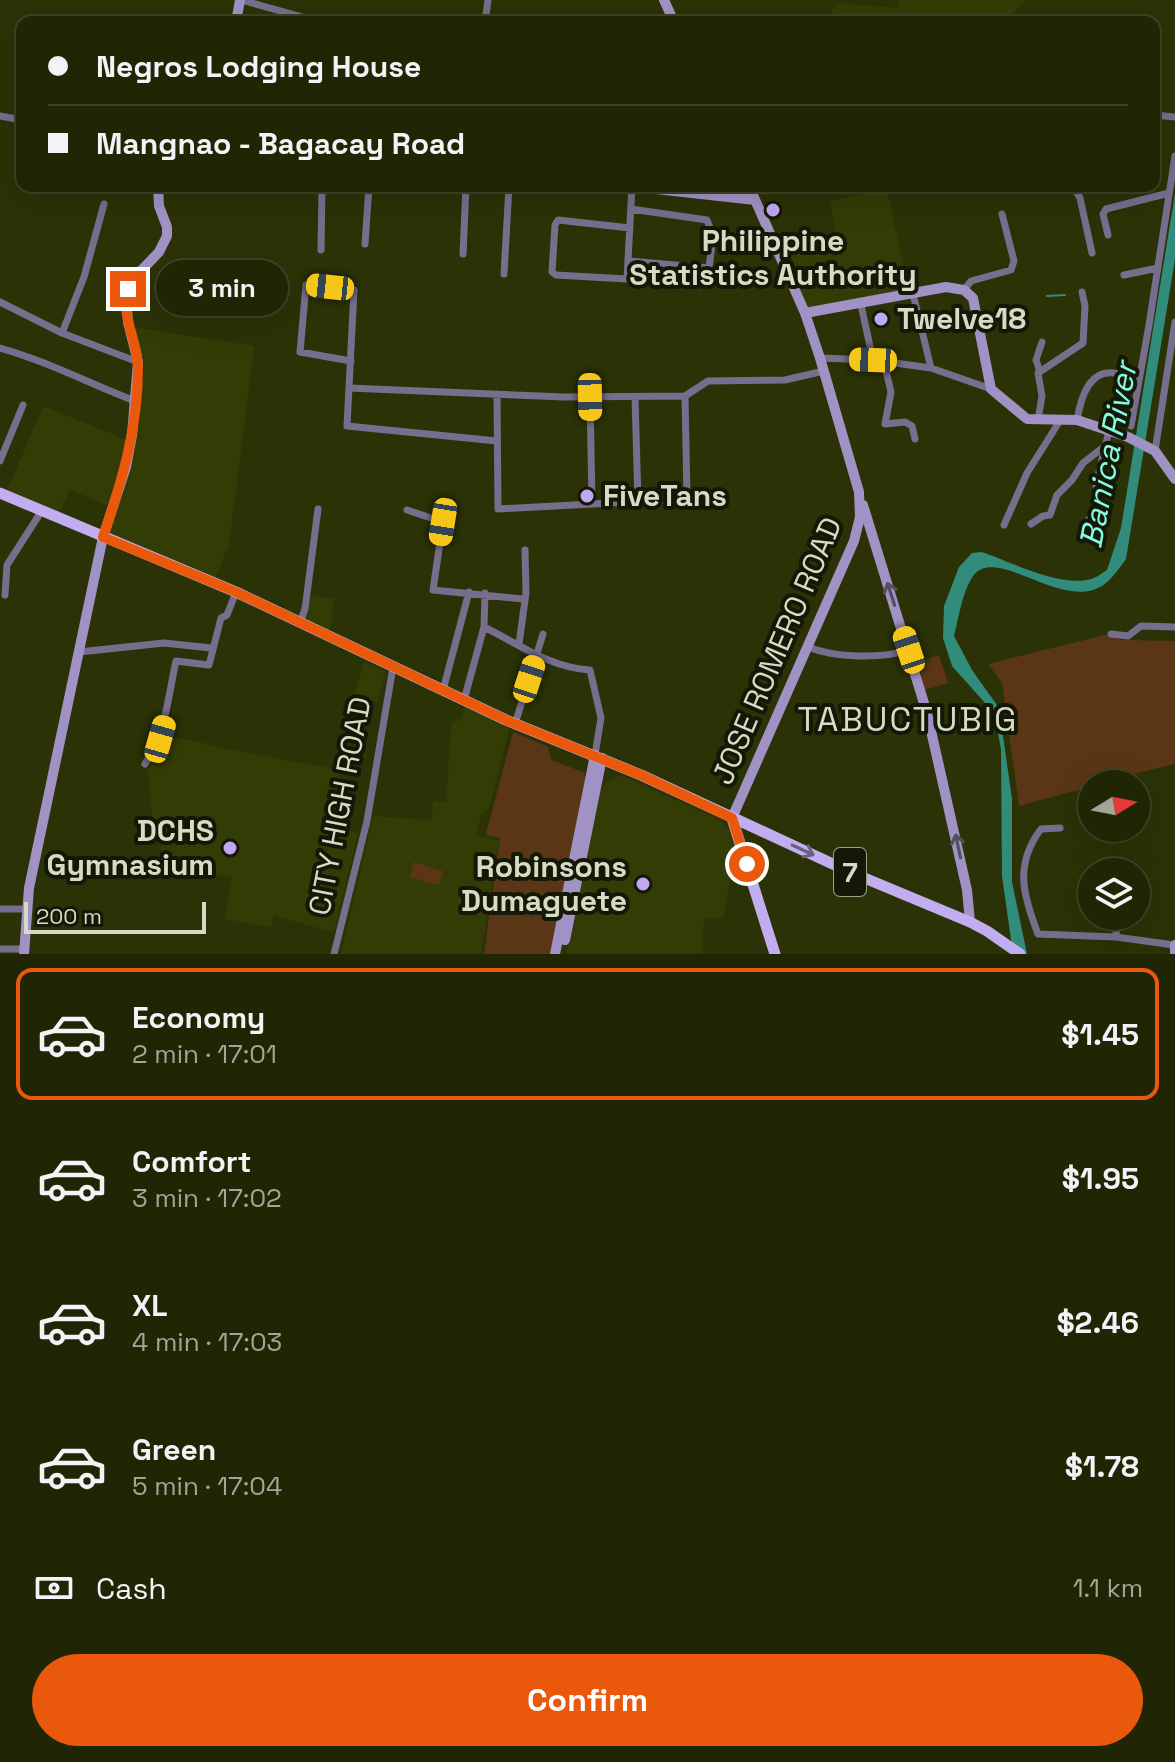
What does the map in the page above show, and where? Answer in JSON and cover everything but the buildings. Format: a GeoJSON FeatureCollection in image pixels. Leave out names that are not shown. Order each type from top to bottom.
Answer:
{"type":"FeatureCollection","features":[{"type":"Feature","properties":{"kind":"main road","name":"7"},"geometry":{"type":"LineString","coordinates":[[0,493],[236,592],[515,724],[599,757],[850,872],[970,922],[1020,954]]}},
{"type":"Feature","properties":{"kind":"main road"},"geometry":{"type":"LineString","coordinates":[[732,818],[775,954]]}},
{"type":"Feature","properties":{"kind":"street"},"geometry":{"type":"LineString","coordinates":[[241,0],[297,16]]}},
{"type":"Feature","properties":{"kind":"street"},"geometry":{"type":"LineString","coordinates":[[1131,426],[1175,156]]}},
{"type":"Feature","properties":{"kind":"street"},"geometry":{"type":"LineString","coordinates":[[0,949],[24,952],[29,888],[103,537],[126,467],[138,362],[128,322],[126,296],[134,278],[159,252],[167,236],[158,192]]}},
{"type":"Feature","properties":{"kind":"street"},"geometry":{"type":"LineString","coordinates":[[321,250],[322,192]]}},
{"type":"Feature","properties":{"kind":"street"},"geometry":{"type":"LineString","coordinates":[[365,244],[369,192]]}},
{"type":"Feature","properties":{"kind":"street"},"geometry":{"type":"LineString","coordinates":[[463,254],[466,192]]}},
{"type":"Feature","properties":{"kind":"street"},"geometry":{"type":"LineString","coordinates":[[504,274],[509,192]]}},
{"type":"Feature","properties":{"kind":"street"},"geometry":{"type":"LineString","coordinates":[[630,228],[558,220],[555,225],[552,272],[556,275],[627,279],[629,261],[631,209],[631,192]]}},
{"type":"Feature","properties":{"kind":"street"},"geometry":{"type":"LineString","coordinates":[[684,192],[755,200]]}},
{"type":"Feature","properties":{"kind":"street","name":"JOSE ROMERO ROAD"},"geometry":{"type":"LineString","coordinates":[[732,818],[854,541],[860,517],[859,492],[805,313],[752,192]]}},
{"type":"Feature","properties":{"kind":"street"},"geometry":{"type":"LineString","coordinates":[[1076,192],[1092,253]]}},
{"type":"Feature","properties":{"kind":"street"},"geometry":{"type":"LineString","coordinates":[[1108,235],[1103,214],[1106,209],[1169,193]]}},
{"type":"Feature","properties":{"kind":"street"},"geometry":{"type":"LineString","coordinates":[[62,333],[86,269],[104,204]]}},
{"type":"Feature","properties":{"kind":"street"},"geometry":{"type":"LineString","coordinates":[[629,261],[709,268],[713,236],[707,220],[631,209]]}},
{"type":"Feature","properties":{"kind":"street"},"geometry":{"type":"LineString","coordinates":[[964,290],[971,281],[1011,270],[1014,261],[1002,214]]}},
{"type":"Feature","properties":{"kind":"street"},"geometry":{"type":"LineString","coordinates":[[713,236],[775,243]]}},
{"type":"Feature","properties":{"kind":"street"},"geometry":{"type":"LineString","coordinates":[[1124,275],[1158,268]]}},
{"type":"Feature","properties":{"kind":"street"},"geometry":{"type":"LineString","coordinates":[[351,361],[300,352],[306,285],[354,290],[351,361],[347,426],[497,441]]}},
{"type":"Feature","properties":{"kind":"street"},"geometry":{"type":"LineString","coordinates":[[805,313],[946,287],[964,290],[973,298],[991,389]]}},
{"type":"Feature","properties":{"kind":"street"},"geometry":{"type":"LineString","coordinates":[[1038,420],[1042,396],[1038,378],[1040,372],[1083,343],[1085,306],[1082,292]]}},
{"type":"Feature","properties":{"kind":"street"},"geometry":{"type":"LineString","coordinates":[[913,294],[931,368]]}},
{"type":"Feature","properties":{"kind":"street"},"geometry":{"type":"LineString","coordinates":[[0,302],[62,333],[138,362]]}},
{"type":"Feature","properties":{"kind":"street"},"geometry":{"type":"LineString","coordinates":[[861,305],[873,360]]}},
{"type":"Feature","properties":{"kind":"street"},"geometry":{"type":"LineString","coordinates":[[1154,451],[1175,322]]}},
{"type":"Feature","properties":{"kind":"street"},"geometry":{"type":"LineString","coordinates":[[1040,372],[1036,364],[1042,342]]}},
{"type":"Feature","properties":{"kind":"street"},"geometry":{"type":"LineString","coordinates":[[0,348],[37,359],[135,401]]}},
{"type":"Feature","properties":{"kind":"street"},"geometry":{"type":"LineString","coordinates":[[820,358],[873,360],[931,368],[991,389],[1022,416],[1038,420],[1077,420],[1133,440],[1154,451],[1175,479]]}},
{"type":"Feature","properties":{"kind":"street"},"geometry":{"type":"LineString","coordinates":[[884,362],[891,392],[885,424],[905,422],[912,426],[915,439]]}},
{"type":"Feature","properties":{"kind":"street"},"geometry":{"type":"LineString","coordinates":[[349,388],[635,398],[685,396],[708,381],[785,380],[824,371]]}},
{"type":"Feature","properties":{"kind":"street"},"geometry":{"type":"LineString","coordinates":[[1077,420],[1081,395],[1096,378],[1112,372],[1139,381]]}},
{"type":"Feature","properties":{"kind":"street"},"geometry":{"type":"LineString","coordinates":[[497,394],[498,509],[687,499],[685,396]]}},
{"type":"Feature","properties":{"kind":"street"},"geometry":{"type":"LineString","coordinates":[[590,397],[592,503]]}},
{"type":"Feature","properties":{"kind":"street"},"geometry":{"type":"LineString","coordinates":[[635,398],[638,501]]}},
{"type":"Feature","properties":{"kind":"street"},"geometry":{"type":"LineString","coordinates":[[0,461],[23,405]]}},
{"type":"Feature","properties":{"kind":"street"},"geometry":{"type":"LineString","coordinates":[[1004,525],[1027,473],[1061,419]]}},
{"type":"Feature","properties":{"kind":"street"},"geometry":{"type":"LineString","coordinates":[[1089,519],[1099,511],[1096,484],[1109,431]]}},
{"type":"Feature","properties":{"kind":"street"},"geometry":{"type":"LineString","coordinates":[[1031,524],[1050,515],[1057,495],[1083,463],[1105,446]]}},
{"type":"Feature","properties":{"kind":"street"},"geometry":{"type":"LineString","coordinates":[[859,492],[927,713],[967,890],[970,922]]}},
{"type":"Feature","properties":{"kind":"street"},"geometry":{"type":"LineString","coordinates":[[300,623],[305,609],[318,509]]}},
{"type":"Feature","properties":{"kind":"street"},"geometry":{"type":"LineString","coordinates":[[407,510],[443,522],[433,590],[523,599]]}},
{"type":"Feature","properties":{"kind":"street"},"geometry":{"type":"LineString","coordinates":[[5,595],[7,565],[41,512]]}},
{"type":"Feature","properties":{"kind":"street"},"geometry":{"type":"LineString","coordinates":[[519,644],[526,593],[525,550]]}},
{"type":"Feature","properties":{"kind":"street"},"geometry":{"type":"LineString","coordinates":[[145,764],[160,739],[176,661],[209,665],[221,618],[227,615],[236,592]]}},
{"type":"Feature","properties":{"kind":"street"},"geometry":{"type":"LineString","coordinates":[[443,690],[469,592]]}},
{"type":"Feature","properties":{"kind":"street"},"geometry":{"type":"LineString","coordinates":[[464,700],[484,627],[485,593]]}},
{"type":"Feature","properties":{"kind":"street"},"geometry":{"type":"LineString","coordinates":[[1111,634],[1128,636],[1141,626],[1175,627]]}},
{"type":"Feature","properties":{"kind":"street"},"geometry":{"type":"LineString","coordinates":[[484,627],[519,644],[537,657],[574,669],[590,670],[601,718],[599,757],[562,954]]}},
{"type":"Feature","properties":{"kind":"street"},"geometry":{"type":"LineString","coordinates":[[515,724],[543,634]]}},
{"type":"Feature","properties":{"kind":"street"},"geometry":{"type":"LineString","coordinates":[[79,652],[164,643],[211,648]]}},
{"type":"Feature","properties":{"kind":"street"},"geometry":{"type":"LineString","coordinates":[[808,647],[825,654],[847,656],[909,650]]}},
{"type":"Feature","properties":{"kind":"street","name":"CITY HIGH ROAD"},"geometry":{"type":"LineString","coordinates":[[334,954],[367,821],[393,667]]}},
{"type":"Feature","properties":{"kind":"street"},"geometry":{"type":"LineString","coordinates":[[555,954],[599,757]]}},
{"type":"Feature","properties":{"kind":"street"},"geometry":{"type":"LineString","coordinates":[[1060,828],[1041,829],[1024,858],[1023,874],[1038,934],[1116,937],[1175,947]]}},
{"type":"Feature","properties":{"kind":"street"},"geometry":{"type":"LineString","coordinates":[[0,909],[27,909]]}},
{"type":"Feature","properties":{"kind":"street"},"geometry":{"type":"LineString","coordinates":[[1116,930],[1116,937]]}},
{"type":"Feature","properties":{"kind":"shaded area"},"geometry":{"type":"Polygon","coordinates":[[[899,0],[1026,0],[1011,16],[827,16],[837,3],[898,8],[899,0]]]}},
{"type":"Feature","properties":{"kind":"shaded area"},"geometry":{"type":"Polygon","coordinates":[[[888,192],[909,291],[808,311],[785,249],[836,234],[830,201],[888,192]]]}},
{"type":"Feature","properties":{"kind":"shaded area"},"geometry":{"type":"Polygon","coordinates":[[[133,327],[254,346],[229,545],[214,581],[108,535],[131,460],[144,370],[133,327]]]}},
{"type":"Feature","properties":{"kind":"shaded area"},"geometry":{"type":"Polygon","coordinates":[[[43,406],[127,440],[109,507],[70,489],[59,514],[7,491],[43,406]]]}},
{"type":"Feature","properties":{"kind":"shaded area"},"geometry":{"type":"Polygon","coordinates":[[[312,595],[334,599],[330,634],[306,624],[312,595]]]}},
{"type":"Feature","properties":{"kind":"shaded area"},"geometry":{"type":"Polygon","coordinates":[[[1105,635],[1124,640],[1175,641],[1175,764],[1150,770],[1078,770],[1078,790],[1019,806],[1002,683],[988,664],[1105,635]]]}},
{"type":"Feature","properties":{"kind":"shaded area"},"geometry":{"type":"Polygon","coordinates":[[[939,655],[948,683],[925,690],[918,663],[939,655]]]}},
{"type":"Feature","properties":{"kind":"shaded area"},"geometry":{"type":"Polygon","coordinates":[[[364,662],[386,671],[377,702],[354,694],[364,662]]]}},
{"type":"Feature","properties":{"kind":"shaded area"},"geometry":{"type":"Polygon","coordinates":[[[466,706],[510,726],[489,809],[482,813],[476,836],[499,840],[481,954],[341,954],[373,816],[431,820],[433,801],[446,803],[451,724],[461,718],[466,706]]]}},
{"type":"Feature","properties":{"kind":"shaded area"},"geometry":{"type":"Polygon","coordinates":[[[513,732],[548,747],[551,760],[583,772],[586,779],[551,954],[484,954],[500,838],[487,835],[487,830],[513,732]]]}},
{"type":"Feature","properties":{"kind":"shaded area"},"geometry":{"type":"Polygon","coordinates":[[[164,737],[340,770],[333,826],[358,834],[334,932],[274,916],[271,927],[225,919],[232,877],[162,867],[161,835],[153,825],[148,773],[152,756],[164,737]]]}},
{"type":"Feature","properties":{"kind":"shaded area","name":"Robinsons Dumaguete"},"geometry":{"type":"Polygon","coordinates":[[[621,775],[716,818],[726,825],[733,837],[736,846],[723,918],[705,919],[703,954],[566,954],[599,793],[607,781],[621,775]]]}},
{"type":"Feature","properties":{"kind":"shaded area"},"geometry":{"type":"Polygon","coordinates":[[[414,862],[443,871],[439,885],[410,877],[414,862]]]}},
{"type":"Feature","properties":{"kind":"water"},"geometry":{"type":"Polygon","coordinates":[[[1175,193],[1175,259],[1126,559],[1106,583],[1090,591],[1053,587],[1015,572],[984,568],[973,576],[966,589],[954,636],[972,670],[999,708],[1012,799],[1012,882],[1027,954],[1013,954],[1002,876],[1001,749],[994,713],[952,666],[943,638],[944,606],[959,567],[972,553],[982,552],[1036,573],[1065,580],[1091,579],[1107,570],[1121,528],[1175,193]]]}},
{"type":"Feature","properties":{"kind":"waterway"},"geometry":{"type":"LineString","coordinates":[[1047,296],[1065,295]]}},
{"type":"Feature","properties":{"kind":"place","name":"Philippine Statistics Authority"},"geometry":{"type":"Point","coordinates":[773,210]}},
{"type":"Feature","properties":{"kind":"place","name":"Twelve18"},"geometry":{"type":"Point","coordinates":[881,319]}},
{"type":"Feature","properties":{"kind":"place","name":"FiveTans"},"geometry":{"type":"Point","coordinates":[587,496]}},
{"type":"Feature","properties":{"kind":"place","name":"DCHS Gymnasium"},"geometry":{"type":"Point","coordinates":[230,848]}},
{"type":"Feature","properties":{"kind":"place","name":"Robinsons Dumaguete"},"geometry":{"type":"Point","coordinates":[643,884]}},
{"type":"Feature","properties":{"kind":"district","name":"TABUCTUBIG"},"geometry":{"type":"Point","coordinates":[908,719]}},
{"type":"Feature","properties":{"kind":"route"},"geometry":{"type":"LineString","coordinates":[[128,289],[126,312],[138,370],[132,435],[126,467],[103,537],[236,592],[506,720],[700,801],[732,818],[747,864]]}},
{"type":"Feature","properties":{"kind":"water label","name":"Banica River"},"geometry":{"type":"Point","coordinates":[1108,455]}}]}
